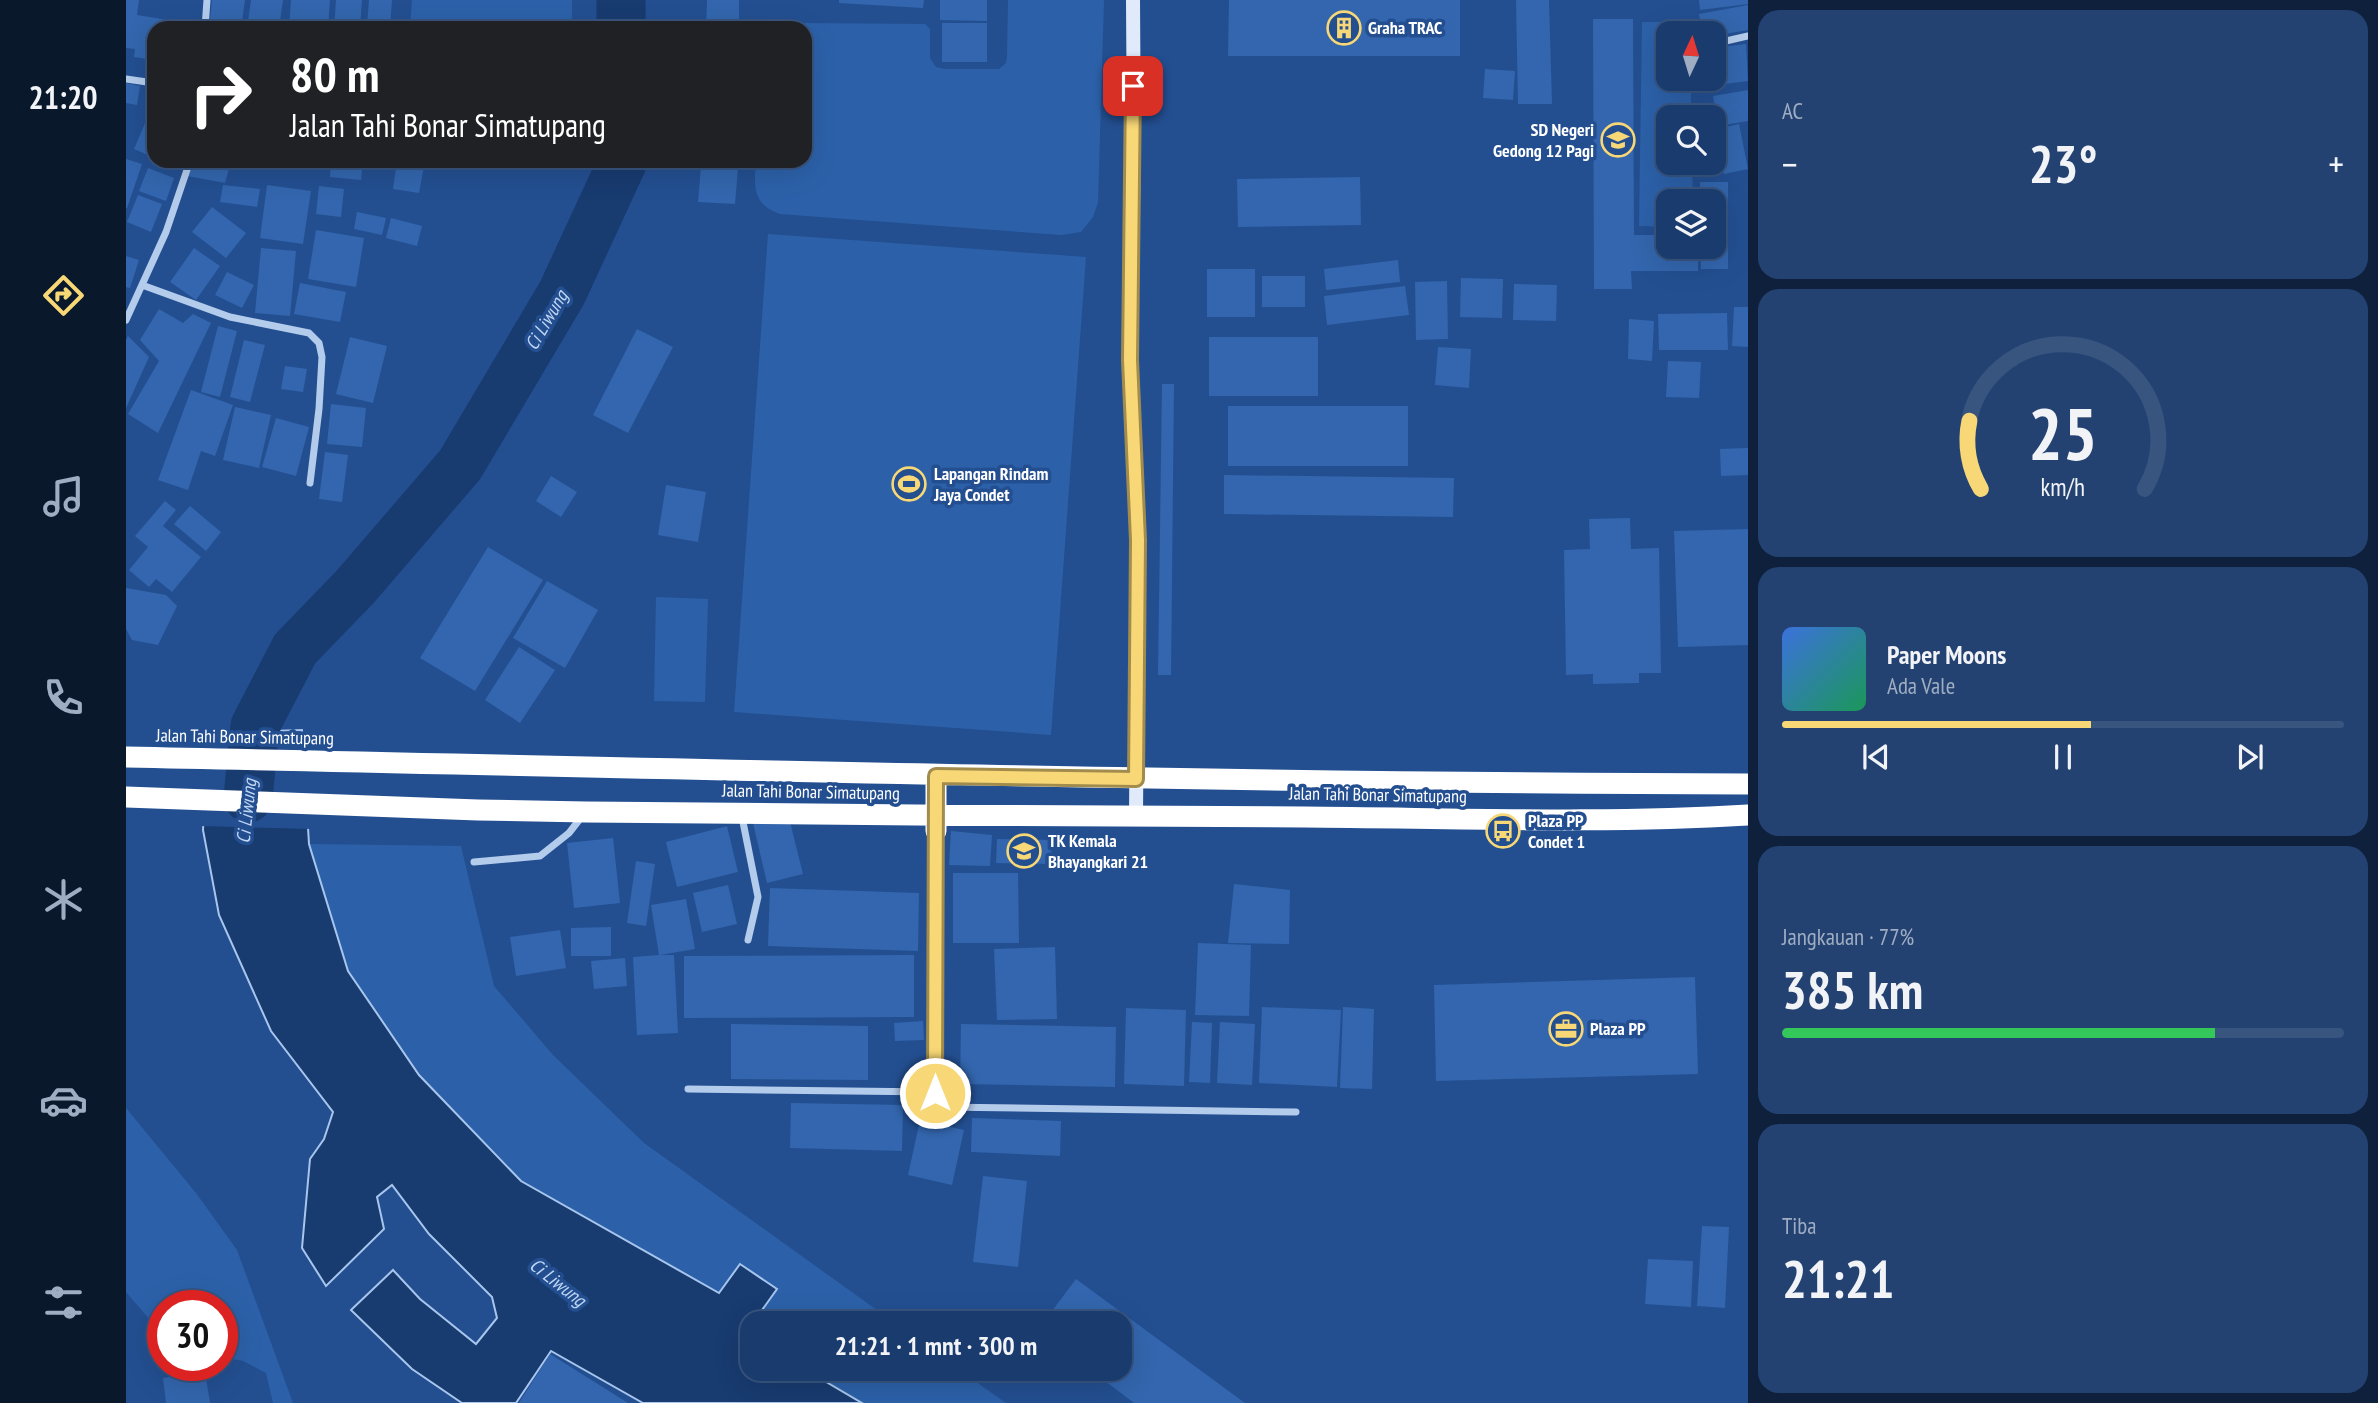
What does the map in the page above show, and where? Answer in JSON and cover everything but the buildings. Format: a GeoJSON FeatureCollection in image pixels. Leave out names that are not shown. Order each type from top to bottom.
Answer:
{"type":"FeatureCollection","features":[{"type":"Feature","properties":{"kind":"highway","name":"Jalan Tahi Bonar Simatupang"},"geometry":{"type":"LineString","coordinates":[[126,757],[936,776],[1748,784]]}},
{"type":"Feature","properties":{"kind":"highway"},"geometry":{"type":"LineString","coordinates":[[936,776],[936,824]]}},
{"type":"Feature","properties":{"kind":"highway"},"geometry":{"type":"LineString","coordinates":[[1557,783],[1557,822]]}},
{"type":"Feature","properties":{"kind":"highway"},"geometry":{"type":"LineString","coordinates":[[1700,784],[1700,819]]}},
{"type":"Feature","properties":{"kind":"highway","name":"Jalan Tahi Bonar Simatupang"},"geometry":{"type":"LineString","coordinates":[[126,797],[478,810],[741,814],[936,824],[1136,817],[1329,817],[1557,822],[1700,819],[1748,815]]}},
{"type":"Feature","properties":{"kind":"street"},"geometry":{"type":"LineString","coordinates":[[206,21],[207,0]]}},
{"type":"Feature","properties":{"kind":"street"},"geometry":{"type":"LineString","coordinates":[[1133,0],[1134,153],[1130,360],[1138,540],[1136,817]]}},
{"type":"Feature","properties":{"kind":"street"},"geometry":{"type":"LineString","coordinates":[[1726,41],[1748,36]]}},
{"type":"Feature","properties":{"kind":"street"},"geometry":{"type":"LineString","coordinates":[[126,79],[147,82]]}},
{"type":"Feature","properties":{"kind":"street"},"geometry":{"type":"LineString","coordinates":[[126,320],[166,232],[188,168]]}},
{"type":"Feature","properties":{"kind":"street"},"geometry":{"type":"LineString","coordinates":[[142,285],[230,317],[309,333],[319,343],[322,357],[319,408],[310,483]]}},
{"type":"Feature","properties":{"kind":"street"},"geometry":{"type":"LineString","coordinates":[[474,862],[540,856],[569,832],[586,812]]}},
{"type":"Feature","properties":{"kind":"street"},"geometry":{"type":"LineString","coordinates":[[741,814],[758,897],[748,940]]}},
{"type":"Feature","properties":{"kind":"street"},"geometry":{"type":"LineString","coordinates":[[936,824],[937,1104],[943,1108],[1296,1112]]}},
{"type":"Feature","properties":{"kind":"street"},"geometry":{"type":"LineString","coordinates":[[688,1089],[935,1093]]}},
{"type":"Feature","properties":{"kind":"shaded area"},"geometry":{"type":"Polygon","coordinates":[[[412,0],[572,0],[572,21],[410,21],[412,0]]]}},
{"type":"Feature","properties":{"kind":"shaded area"},"geometry":{"type":"Polygon","coordinates":[[[1008,0],[1104,0],[1098,202],[1093,217],[1081,232],[1061,235],[780,214],[764,205],[760,199],[755,186],[756,168],[812,168],[812,23],[925,24],[930,29],[930,58],[936,67],[944,69],[999,69],[1006,63],[1008,0]]]}},
{"type":"Feature","properties":{"kind":"shaded area"},"geometry":{"type":"Polygon","coordinates":[[[1642,22],[1656,22],[1656,91],[1691,91],[1691,105],[1656,105],[1656,175],[1692,175],[1693,189],[1656,189],[1656,227],[1639,226],[1642,22]]]}},
{"type":"Feature","properties":{"kind":"shaded area","name":"Lapangan Rindam Jaya Condet"},"geometry":{"type":"Polygon","coordinates":[[[768,234],[1086,257],[1051,735],[734,712],[768,234]]]}},
{"type":"Feature","properties":{"kind":"shaded area"},"geometry":{"type":"Polygon","coordinates":[[[656,597],[708,599],[705,702],[654,701],[656,597]]]}},
{"type":"Feature","properties":{"kind":"shaded area"},"geometry":{"type":"Polygon","coordinates":[[[309,844],[461,846],[494,986],[553,1055],[644,1143],[878,1311],[753,1311],[740,1264],[720,1294],[521,1181],[419,1075],[348,971],[309,844]]]}},
{"type":"Feature","properties":{"kind":"shaded area"},"geometry":{"type":"Polygon","coordinates":[[[126,1108],[196,1193],[237,1250],[293,1403],[273,1403],[266,1373],[238,1360],[238,1290],[147,1290],[147,1316],[126,1292],[126,1108]]]}},
{"type":"Feature","properties":{"kind":"shaded area"},"geometry":{"type":"Polygon","coordinates":[[[824,1381],[975,1381],[1006,1403],[862,1403],[824,1381]]]}},
{"type":"Feature","properties":{"kind":"water"},"geometry":{"type":"Polygon","coordinates":[[[302,730],[309,844],[348,971],[419,1075],[521,1181],[719,1293],[740,1264],[777,1289],[761,1311],[740,1311],[740,1381],[824,1381],[862,1403],[643,1403],[551,1351],[516,1403],[462,1403],[412,1369],[351,1310],[393,1270],[420,1299],[476,1344],[497,1318],[492,1297],[429,1234],[392,1185],[377,1197],[384,1229],[326,1286],[302,1248],[310,1159],[324,1139],[333,1112],[271,1031],[219,915],[203,830],[209,733],[302,730]]]}},
{"type":"Feature","properties":{"kind":"pier"},"geometry":{"type":"Polygon","coordinates":[[[205,743],[306,745],[311,829],[200,826],[205,743]]]}},
{"type":"Feature","properties":{"kind":"waterway","name":"Ci Liwung"},"geometry":{"type":"LineString","coordinates":[[621,0],[621,21]]}},
{"type":"Feature","properties":{"kind":"waterway","name":"Ci Liwung"},"geometry":{"type":"LineString","coordinates":[[248,798],[255,726],[295,649],[355,587],[460,465],[562,293],[620,168]]}},
{"type":"Feature","properties":{"kind":"place","name":"Graha TRAC"},"geometry":{"type":"Point","coordinates":[1344,28]}},
{"type":"Feature","properties":{"kind":"place","name":"SD Negeri Gedong 12 Pagi"},"geometry":{"type":"Point","coordinates":[1618,140]}},
{"type":"Feature","properties":{"kind":"place","name":"Lapangan Rindam Jaya Condet"},"geometry":{"type":"Point","coordinates":[909,484]}},
{"type":"Feature","properties":{"kind":"place","name":"Plaza PP Condet 1"},"geometry":{"type":"Point","coordinates":[1503,831]}},
{"type":"Feature","properties":{"kind":"place","name":"TK Kemala Bhayangkari 21"},"geometry":{"type":"Point","coordinates":[1024,851]}},
{"type":"Feature","properties":{"kind":"place","name":"Plaza PP"},"geometry":{"type":"Point","coordinates":[1566,1029]}},
{"type":"Feature","properties":{"kind":"route"},"geometry":{"type":"LineString","coordinates":[[935,1093],[936,776],[1136,779],[1138,540],[1130,360],[1133,86]]}}]}
